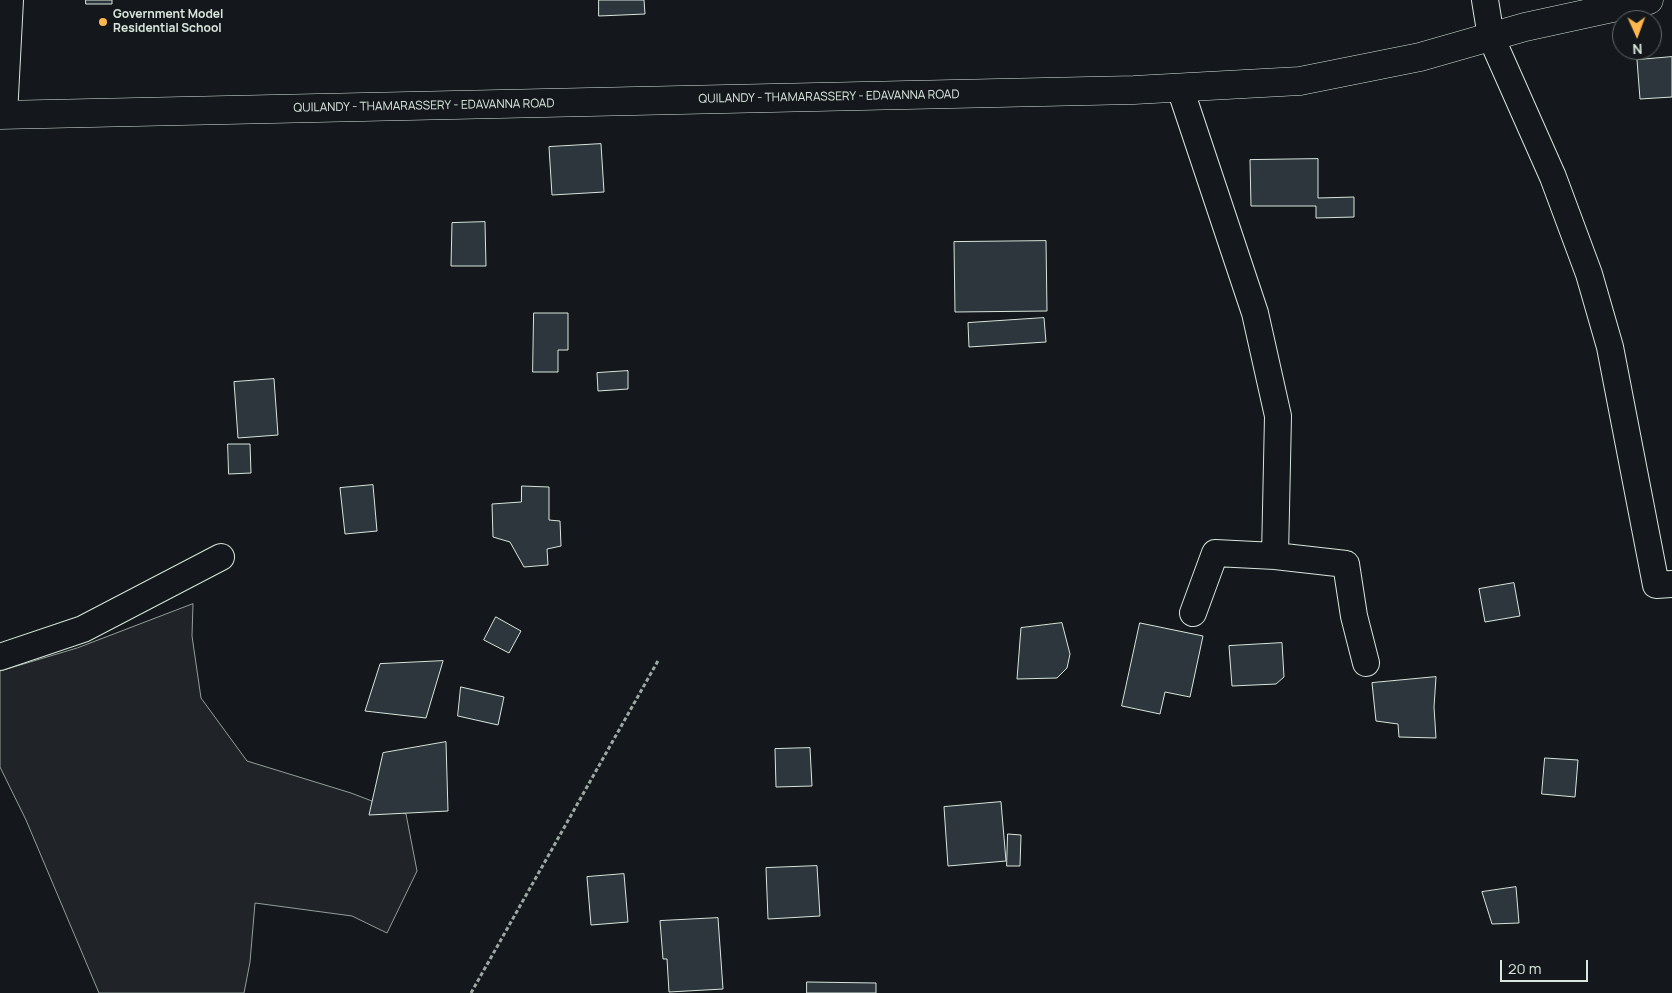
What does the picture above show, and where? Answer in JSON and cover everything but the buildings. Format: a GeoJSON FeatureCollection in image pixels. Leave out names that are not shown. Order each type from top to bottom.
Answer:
{"type":"FeatureCollection","features":[{"type":"Feature","properties":{"kind":"main road","name":"QUILANDY - THAMARASSERY - EDAVANNA ROAD"},"geometry":{"type":"LineString","coordinates":[[2,115],[1180,88],[1300,82],[1420,57],[1525,27],[1649,0]]}},
{"type":"Feature","properties":{"kind":"street"},"geometry":{"type":"LineString","coordinates":[[2,115],[10,0]]}},
{"type":"Feature","properties":{"kind":"street"},"geometry":{"type":"LineString","coordinates":[[1485,0],[1491,37],[1553,177],[1589,274],[1610,347],[1656,585],[1672,584]]}},
{"type":"Feature","properties":{"kind":"street"},"geometry":{"type":"LineString","coordinates":[[1180,88],[1255,313],[1278,416],[1275,556]]}},
{"type":"Feature","properties":{"kind":"street"},"geometry":{"type":"LineString","coordinates":[[1193,613],[1214,554],[1275,556],[1346,564],[1354,616],[1366,663]]}},
{"type":"Feature","properties":{"kind":"street"},"geometry":{"type":"LineString","coordinates":[[0,657],[83,629],[221,557]]}},
{"type":"Feature","properties":{"kind":"path"},"geometry":{"type":"LineString","coordinates":[[470,993],[659,659]]}},
{"type":"Feature","properties":{"kind":"shaded area"},"geometry":{"type":"Polygon","coordinates":[[[193,604],[192,636],[201,698],[247,761],[351,793],[406,814],[417,871],[387,933],[352,916],[255,903],[250,962],[244,993],[99,993],[26,820],[0,767],[0,671],[77,648],[193,604]]]}},
{"type":"Feature","properties":{"kind":"place","name":"Government Model Residential School"},"geometry":{"type":"Point","coordinates":[103,22]}}]}
